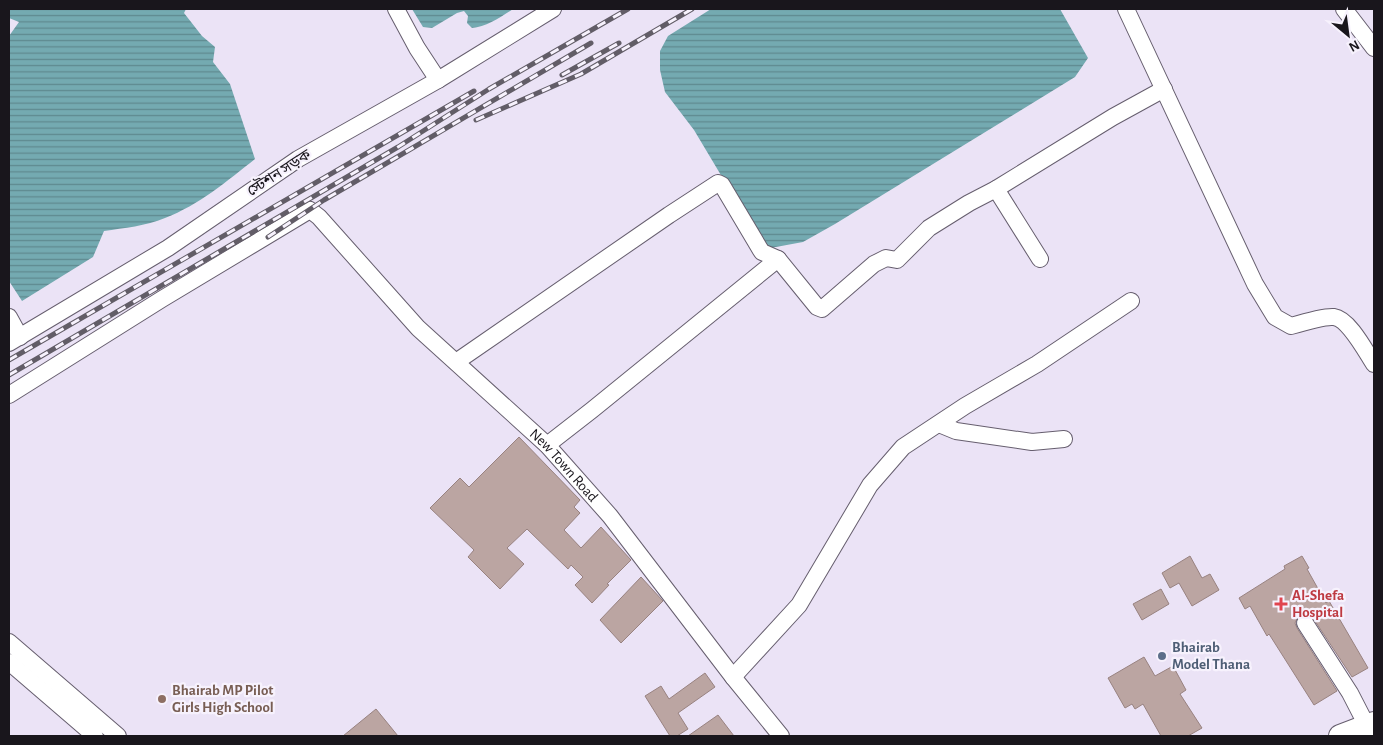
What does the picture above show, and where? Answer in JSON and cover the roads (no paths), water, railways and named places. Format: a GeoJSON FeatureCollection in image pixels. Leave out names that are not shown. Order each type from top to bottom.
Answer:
{"type":"FeatureCollection","features":[{"type":"Feature","properties":{"kind":"highway"},"geometry":{"type":"LineString","coordinates":[[1340,736],[1371,724]]}},
{"type":"Feature","properties":{"kind":"street"},"geometry":{"type":"LineString","coordinates":[[396,9],[416,48],[438,80]]}},
{"type":"Feature","properties":{"kind":"street","name":"স্টেশন সড়ক"},"geometry":{"type":"LineString","coordinates":[[14,340],[168,248],[298,159],[438,80],[553,9]]}},
{"type":"Feature","properties":{"kind":"street"},"geometry":{"type":"LineString","coordinates":[[1126,9],[1255,284],[1275,317],[1291,326],[1332,316],[1341,318],[1374,364]]}},
{"type":"Feature","properties":{"kind":"street"},"geometry":{"type":"LineString","coordinates":[[1344,9],[1374,48]]}},
{"type":"Feature","properties":{"kind":"street"},"geometry":{"type":"LineString","coordinates":[[456,362],[669,215],[718,184],[722,185],[762,252],[778,259],[818,307],[822,309],[874,264],[886,258],[898,260],[929,228],[1113,117],[1164,89]]}},
{"type":"Feature","properties":{"kind":"street"},"geometry":{"type":"LineString","coordinates":[[996,189],[1040,259]]}},
{"type":"Feature","properties":{"kind":"street","name":"New Town Road"},"geometry":{"type":"LineString","coordinates":[[9,395],[162,299],[310,210],[319,217],[418,328],[547,445],[610,516],[781,736]]}},
{"type":"Feature","properties":{"kind":"street"},"geometry":{"type":"LineString","coordinates":[[547,445],[778,259]]}},
{"type":"Feature","properties":{"kind":"street"},"geometry":{"type":"LineString","coordinates":[[734,677],[799,605],[870,485],[903,447],[965,406],[1037,364],[1131,301]]}},
{"type":"Feature","properties":{"kind":"street"},"geometry":{"type":"LineString","coordinates":[[9,317],[14,340]]}},
{"type":"Feature","properties":{"kind":"street"},"geometry":{"type":"LineString","coordinates":[[939,424],[956,431],[1032,442],[1064,439]]}},
{"type":"Feature","properties":{"kind":"street"},"geometry":{"type":"LineString","coordinates":[[1305,624],[1371,724]]}},
{"type":"Feature","properties":{"kind":"street"},"geometry":{"type":"LineString","coordinates":[[9,642],[118,736]]}},
{"type":"Feature","properties":{"kind":"street"},"geometry":{"type":"LineString","coordinates":[[9,662],[95,736]]}},
{"type":"Feature","properties":{"kind":"railway"},"geometry":{"type":"LineString","coordinates":[[9,375],[398,147],[489,89],[628,9]]}},
{"type":"Feature","properties":{"kind":"railway"},"geometry":{"type":"LineString","coordinates":[[476,120],[581,74],[692,9]]}},
{"type":"Feature","properties":{"kind":"railway"},"geometry":{"type":"LineString","coordinates":[[268,237],[324,200],[591,43]]}},
{"type":"Feature","properties":{"kind":"railway"},"geometry":{"type":"LineString","coordinates":[[562,75],[619,43]]}},
{"type":"Feature","properties":{"kind":"railway"},"geometry":{"type":"LineString","coordinates":[[9,360],[474,91]]}},
{"type":"Feature","properties":{"kind":"place","name":"Al-Shefa Hospital"},"geometry":{"type":"Point","coordinates":[1281,604]}},
{"type":"Feature","properties":{"kind":"place","name":"Bhairab Model Thana"},"geometry":{"type":"Point","coordinates":[1162,656]}},
{"type":"Feature","properties":{"kind":"place","name":"Bhairab MP Pilot Girls High School"},"geometry":{"type":"Point","coordinates":[162,699]}}]}
